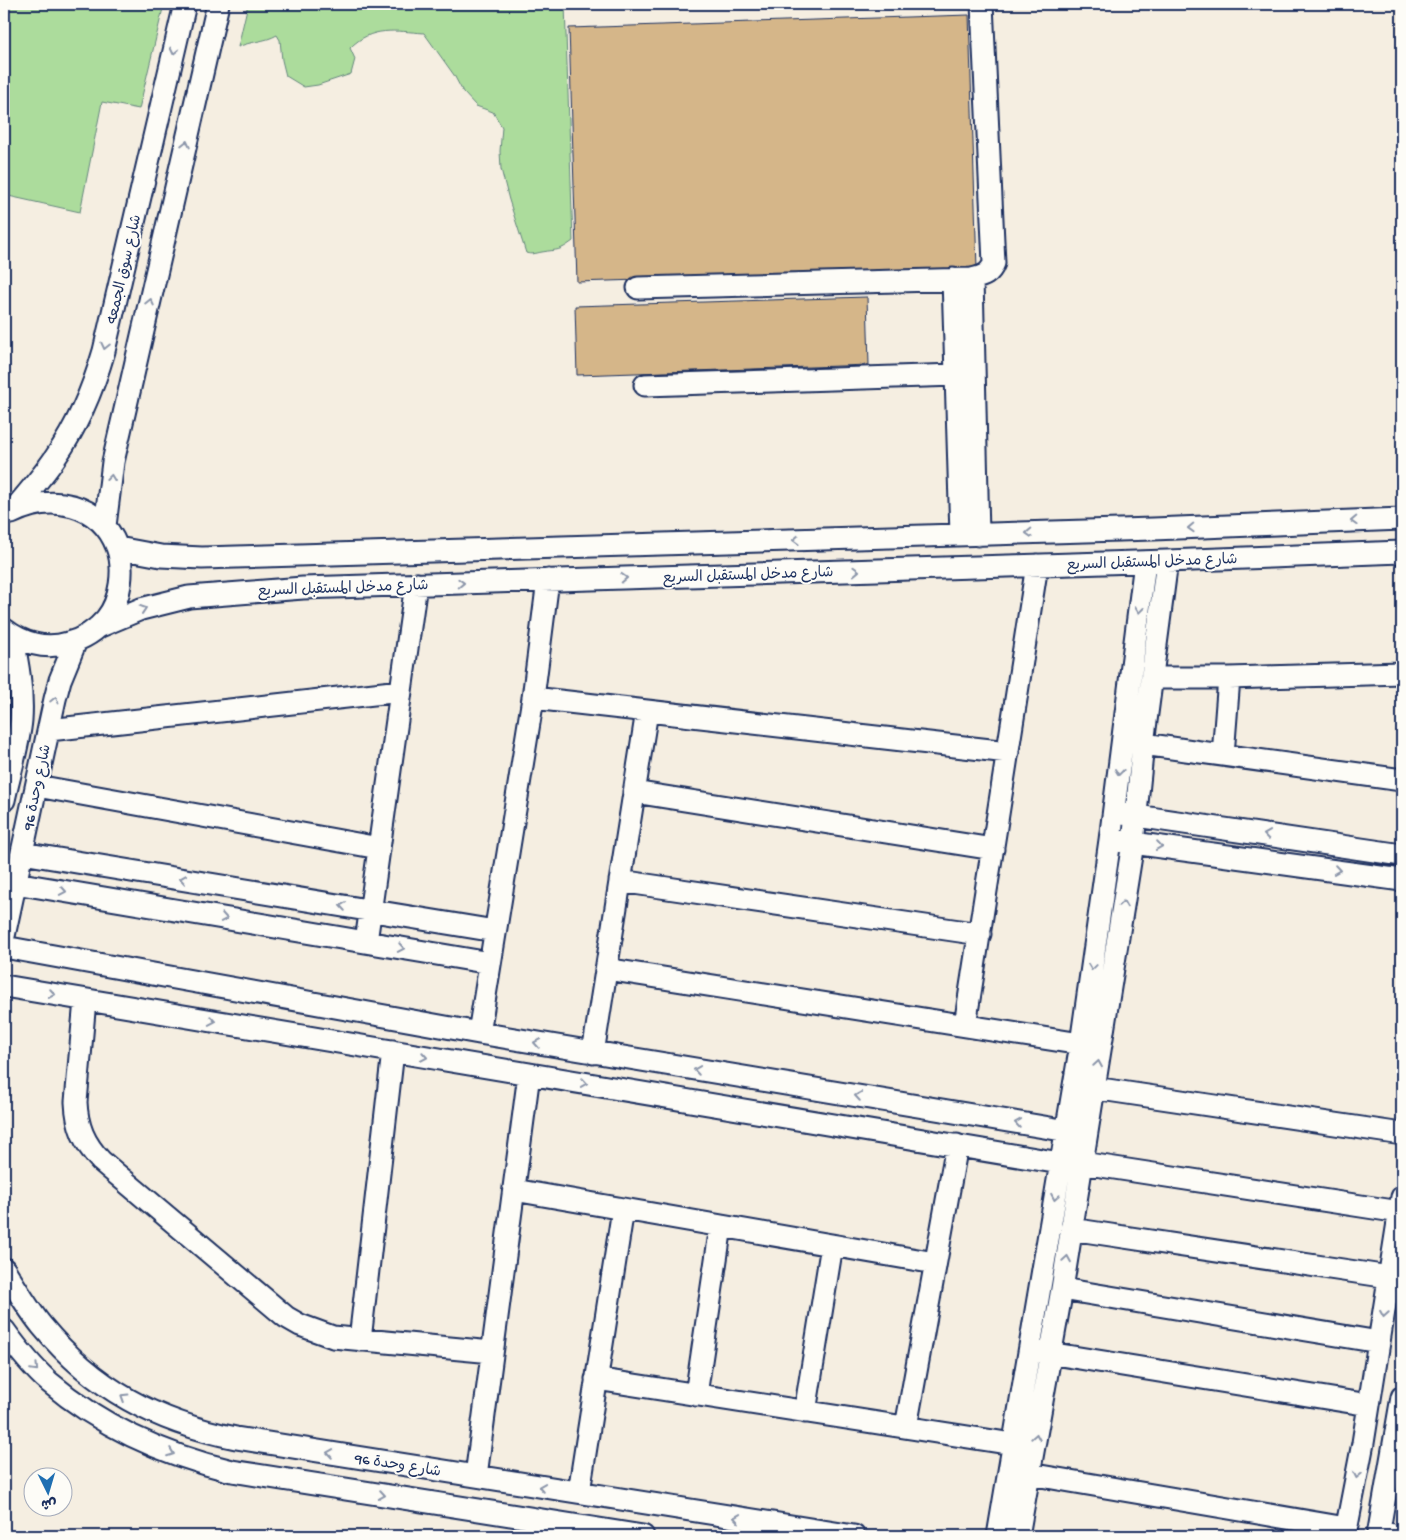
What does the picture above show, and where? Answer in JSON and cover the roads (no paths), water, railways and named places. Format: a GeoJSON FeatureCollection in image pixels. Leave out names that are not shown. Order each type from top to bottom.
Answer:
{"type":"FeatureCollection","features":[{"type":"Feature","properties":{"kind":"street","name":"شارع سوق الجمعه"},"geometry":{"type":"LineString","coordinates":[[8,516],[55,458],[86,404],[96,378],[104,351],[185,4]]}},
{"type":"Feature","properties":{"kind":"street"},"geometry":{"type":"LineString","coordinates":[[104,526],[113,462],[218,4]]}},
{"type":"Feature","properties":{"kind":"street"},"geometry":{"type":"LineString","coordinates":[[638,288],[963,279],[986,275],[994,263],[982,4]]}},
{"type":"Feature","properties":{"kind":"street"},"geometry":{"type":"LineString","coordinates":[[963,279],[956,375],[970,535]]}},
{"type":"Feature","properties":{"kind":"street"},"geometry":{"type":"LineString","coordinates":[[963,279],[970,535]]}},
{"type":"Feature","properties":{"kind":"street"},"geometry":{"type":"LineString","coordinates":[[645,385],[956,375]]}},
{"type":"Feature","properties":{"kind":"street"},"geometry":{"type":"LineString","coordinates":[[8,516],[32,504],[54,502],[82,509],[94,516],[104,526],[118,548],[120,560],[120,584],[107,618],[98,627],[76,641],[50,646],[24,641],[8,632]]}},
{"type":"Feature","properties":{"kind":"street"},"geometry":{"type":"LineString","coordinates":[[118,548],[161,556],[202,558],[970,535],[1402,519]]}},
{"type":"Feature","properties":{"kind":"street"},"geometry":{"type":"LineString","coordinates":[[998,1536],[1060,1163],[1076,1132],[1094,1088],[1133,843],[1152,678],[1155,562],[1153,529]]}},
{"type":"Feature","properties":{"kind":"street"},"geometry":{"type":"LineString","coordinates":[[648,545],[648,577]]}},
{"type":"Feature","properties":{"kind":"street","name":"شارع مدخل المستقبل السريع"},"geometry":{"type":"LineString","coordinates":[[98,627],[140,609],[189,597],[303,588],[1155,562],[1402,552]]}},
{"type":"Feature","properties":{"kind":"street"},"geometry":{"type":"LineString","coordinates":[[1018,1536],[1062,1289],[1082,1163],[1076,1132],[1080,1044],[1114,813],[1155,562]]}},
{"type":"Feature","properties":{"kind":"street"},"geometry":{"type":"LineString","coordinates":[[966,1025],[1037,565]]}},
{"type":"Feature","properties":{"kind":"street"},"geometry":{"type":"LineString","coordinates":[[479,1033],[532,698],[548,580]]}},
{"type":"Feature","properties":{"kind":"street"},"geometry":{"type":"LineString","coordinates":[[366,942],[416,584]]}},
{"type":"Feature","properties":{"kind":"street","name":"شارع وحدة 96"},"geometry":{"type":"LineString","coordinates":[[4,800],[21,723],[20,680],[8,632]]}},
{"type":"Feature","properties":{"kind":"street","name":"شارع وحدة 96"},"geometry":{"type":"LineString","coordinates":[[4,936],[60,680],[76,641]]}},
{"type":"Feature","properties":{"kind":"street"},"geometry":{"type":"LineString","coordinates":[[1152,678],[1229,678],[1402,673]]}},
{"type":"Feature","properties":{"kind":"street"},"geometry":{"type":"LineString","coordinates":[[1223,755],[1229,678]]}},
{"type":"Feature","properties":{"kind":"street"},"geometry":{"type":"LineString","coordinates":[[49,730],[401,691]]}},
{"type":"Feature","properties":{"kind":"street"},"geometry":{"type":"LineString","coordinates":[[532,698],[1008,752]]}},
{"type":"Feature","properties":{"kind":"street"},"geometry":{"type":"LineString","coordinates":[[593,1052],[647,711]]}},
{"type":"Feature","properties":{"kind":"street"},"geometry":{"type":"LineString","coordinates":[[1143,744],[1402,780]]}},
{"type":"Feature","properties":{"kind":"street"},"geometry":{"type":"LineString","coordinates":[[37,786],[379,848]]}},
{"type":"Feature","properties":{"kind":"street"},"geometry":{"type":"LineString","coordinates":[[634,792],[993,849]]}},
{"type":"Feature","properties":{"kind":"street"},"geometry":{"type":"LineString","coordinates":[[1114,813],[1402,855]]}},
{"type":"Feature","properties":{"kind":"street"},"geometry":{"type":"LineString","coordinates":[[1110,840],[1402,880]]}},
{"type":"Feature","properties":{"kind":"street"},"geometry":{"type":"LineString","coordinates":[[1302,865],[1305,841]]}},
{"type":"Feature","properties":{"kind":"street"},"geometry":{"type":"LineString","coordinates":[[22,853],[495,931]]}},
{"type":"Feature","properties":{"kind":"street"},"geometry":{"type":"LineString","coordinates":[[620,882],[980,934]]}},
{"type":"Feature","properties":{"kind":"street"},"geometry":{"type":"LineString","coordinates":[[15,883],[490,963]]}},
{"type":"Feature","properties":{"kind":"street"},"geometry":{"type":"LineString","coordinates":[[4,947],[479,1033],[1076,1132]]}},
{"type":"Feature","properties":{"kind":"street"},"geometry":{"type":"LineString","coordinates":[[606,969],[1080,1044]]}},
{"type":"Feature","properties":{"kind":"street"},"geometry":{"type":"LineString","coordinates":[[4,986],[1060,1163]]}},
{"type":"Feature","properties":{"kind":"street"},"geometry":{"type":"LineString","coordinates":[[85,1000],[76,1115],[79,1128],[92,1151],[286,1317],[316,1332],[333,1337],[492,1352]]}},
{"type":"Feature","properties":{"kind":"street"},"geometry":{"type":"LineString","coordinates":[[360,1340],[393,1051]]}},
{"type":"Feature","properties":{"kind":"street"},"geometry":{"type":"LineString","coordinates":[[476,1476],[529,1074]]}},
{"type":"Feature","properties":{"kind":"street"},"geometry":{"type":"LineString","coordinates":[[1094,1088],[1402,1134]]}},
{"type":"Feature","properties":{"kind":"street"},"geometry":{"type":"LineString","coordinates":[[906,1427],[957,1146]]}},
{"type":"Feature","properties":{"kind":"street"},"geometry":{"type":"LineString","coordinates":[[1029,1474],[1346,1532],[1363,1443],[1401,1205],[1082,1163]]}},
{"type":"Feature","properties":{"kind":"street"},"geometry":{"type":"LineString","coordinates":[[514,1190],[936,1263]]}},
{"type":"Feature","properties":{"kind":"street"},"geometry":{"type":"LineString","coordinates":[[579,1492],[623,1209]]}},
{"type":"Feature","properties":{"kind":"street"},"geometry":{"type":"LineString","coordinates":[[696,1395],[722,1226]]}},
{"type":"Feature","properties":{"kind":"street"},"geometry":{"type":"LineString","coordinates":[[1072,1229],[1389,1278]]}},
{"type":"Feature","properties":{"kind":"street"},"geometry":{"type":"LineString","coordinates":[[805,1412],[832,1245]]}},
{"type":"Feature","properties":{"kind":"street","name":"شارع وحدة 96"},"geometry":{"type":"LineString","coordinates":[[4,1269],[41,1325],[66,1353],[83,1368],[133,1402],[184,1426],[236,1438],[854,1536]]}},
{"type":"Feature","properties":{"kind":"street"},"geometry":{"type":"LineString","coordinates":[[1062,1289],[1379,1342]]}},
{"type":"Feature","properties":{"kind":"street"},"geometry":{"type":"LineString","coordinates":[[4,1330],[20,1352],[47,1381],[71,1399],[121,1431],[148,1444],[204,1464],[232,1471],[643,1536]]}},
{"type":"Feature","properties":{"kind":"street"},"geometry":{"type":"LineString","coordinates":[[1029,1350],[1369,1405]]}},
{"type":"Feature","properties":{"kind":"street"},"geometry":{"type":"LineString","coordinates":[[596,1379],[1013,1444]]}},
{"type":"Feature","properties":{"kind":"street"},"geometry":{"type":"LineString","coordinates":[[1402,1405],[1393,1448],[1396,1475],[1378,1535],[1402,1536]]}},
{"type":"Feature","properties":{"kind":"street"},"geometry":{"type":"LineString","coordinates":[[148,1444],[160,1416]]}},
{"type":"Feature","properties":{"kind":"street"},"geometry":{"type":"LineString","coordinates":[[1363,1443],[1393,1448]]}},
{"type":"Feature","properties":{"kind":"street"},"geometry":{"type":"LineString","coordinates":[[648,1536],[653,1504]]}}]}
